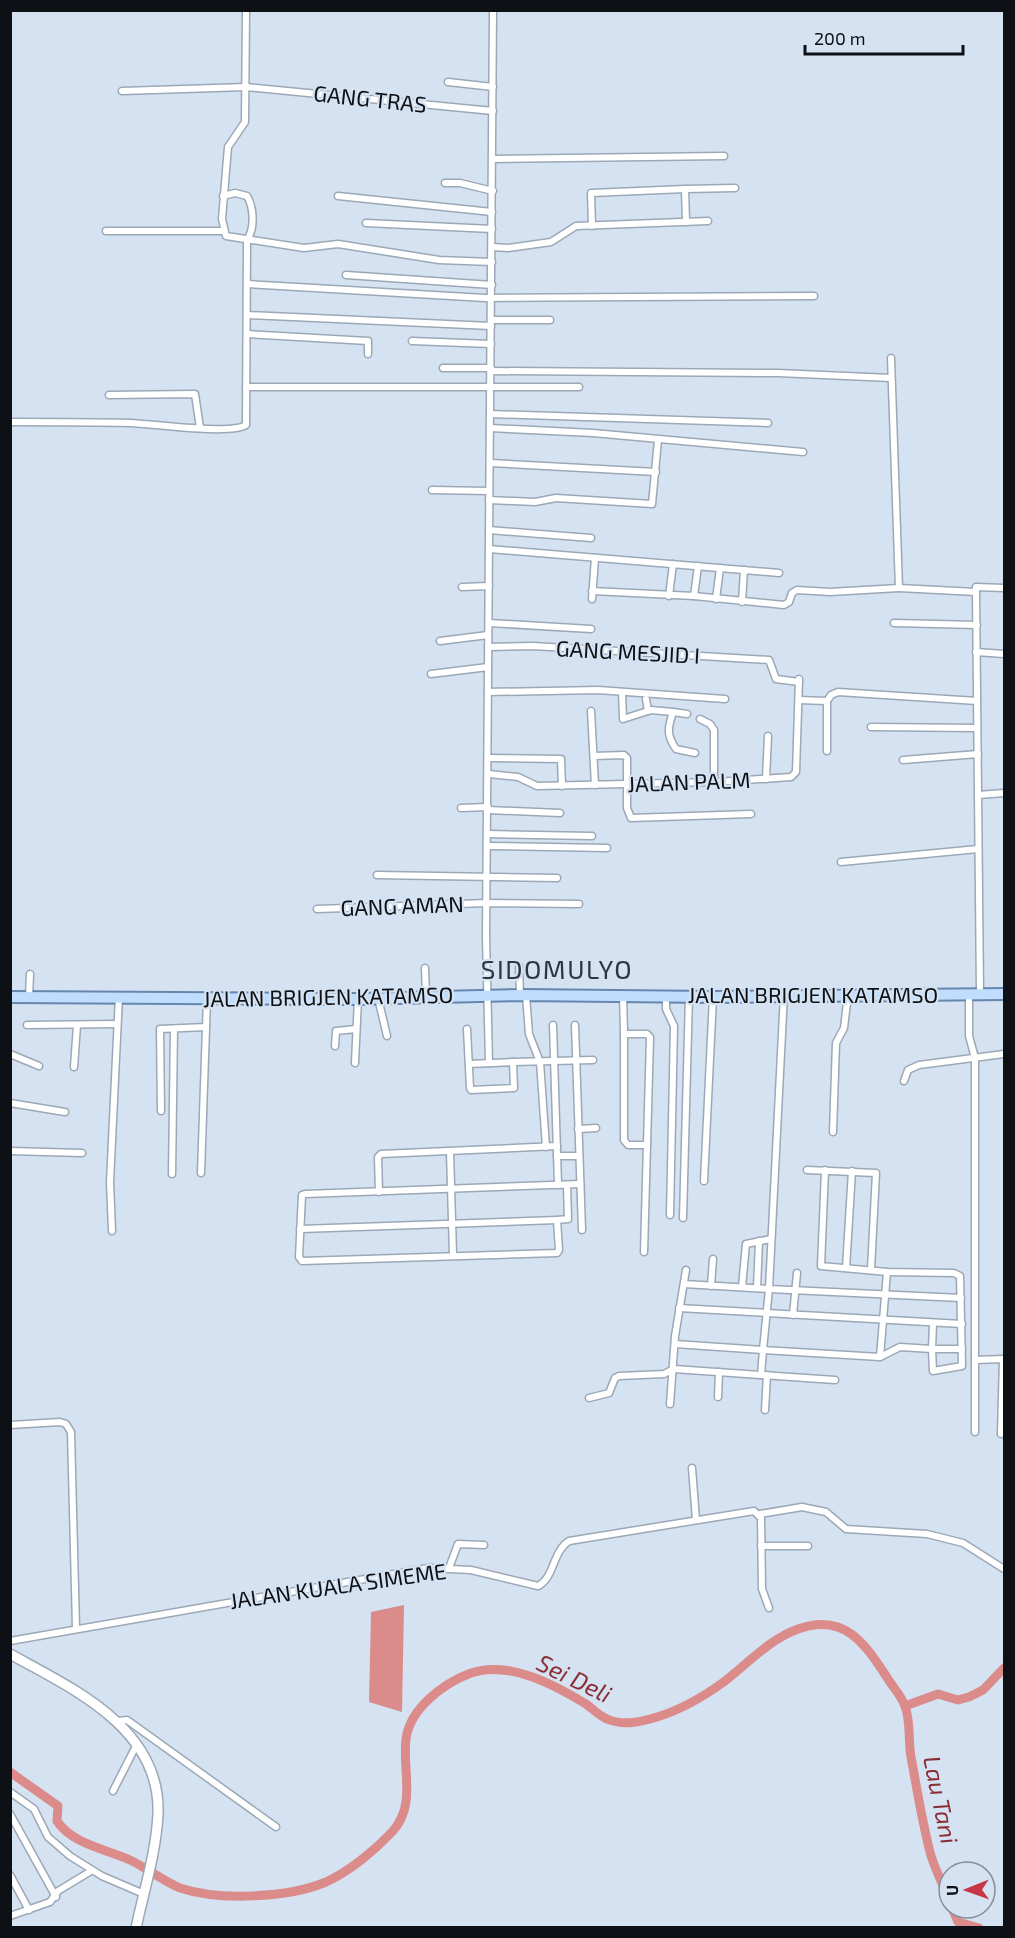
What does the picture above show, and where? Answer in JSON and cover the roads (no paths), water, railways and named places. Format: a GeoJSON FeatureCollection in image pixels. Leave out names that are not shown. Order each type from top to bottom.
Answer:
{"type":"FeatureCollection","features":[{"type":"Feature","properties":{"kind":"main road","name":"JALAN BRIGJEN KATAMSO"},"geometry":{"type":"LineString","coordinates":[[10,997],[358,999],[623,994],[713,997],[784,994],[917,996],[1005,994]]}},
{"type":"Feature","properties":{"kind":"main road"},"geometry":{"type":"LineString","coordinates":[[10,1654],[76,1690],[118,1721],[144,1758],[155,1787],[158,1812],[155,1844],[136,1928]]}},
{"type":"Feature","properties":{"kind":"street"},"geometry":{"type":"LineString","coordinates":[[246,10],[245,123],[228,147],[223,196],[223,231],[226,236],[304,248],[338,244],[439,260],[492,262]]}},
{"type":"Feature","properties":{"kind":"street"},"geometry":{"type":"LineString","coordinates":[[489,1064],[486,996],[493,10]]}},
{"type":"Feature","properties":{"kind":"street"},"geometry":{"type":"LineString","coordinates":[[448,82],[493,87]]}},
{"type":"Feature","properties":{"kind":"street","name":"GANG TRAS"},"geometry":{"type":"LineString","coordinates":[[122,91],[246,87],[494,111]]}},
{"type":"Feature","properties":{"kind":"street"},"geometry":{"type":"LineString","coordinates":[[493,159],[724,156]]}},
{"type":"Feature","properties":{"kind":"street"},"geometry":{"type":"LineString","coordinates":[[446,183],[460,183],[493,191]]}},
{"type":"Feature","properties":{"kind":"street"},"geometry":{"type":"LineString","coordinates":[[592,226],[591,193],[735,188]]}},
{"type":"Feature","properties":{"kind":"street"},"geometry":{"type":"LineString","coordinates":[[685,189],[686,222]]}},
{"type":"Feature","properties":{"kind":"street"},"geometry":{"type":"LineString","coordinates":[[10,422],[131,423],[200,428],[240,428],[246,425],[247,240],[252,227],[249,198],[235,193],[223,196]]}},
{"type":"Feature","properties":{"kind":"street"},"geometry":{"type":"LineString","coordinates":[[338,196],[492,212]]}},
{"type":"Feature","properties":{"kind":"street"},"geometry":{"type":"LineString","coordinates":[[492,247],[508,248],[551,242],[573,227],[708,221]]}},
{"type":"Feature","properties":{"kind":"street"},"geometry":{"type":"LineString","coordinates":[[366,223],[492,229]]}},
{"type":"Feature","properties":{"kind":"street"},"geometry":{"type":"LineString","coordinates":[[106,231],[223,231]]}},
{"type":"Feature","properties":{"kind":"street"},"geometry":{"type":"LineString","coordinates":[[346,275],[492,285]]}},
{"type":"Feature","properties":{"kind":"street"},"geometry":{"type":"LineString","coordinates":[[247,284],[492,297],[814,296]]}},
{"type":"Feature","properties":{"kind":"street"},"geometry":{"type":"LineString","coordinates":[[247,315],[491,323],[550,320]]}},
{"type":"Feature","properties":{"kind":"street"},"geometry":{"type":"LineString","coordinates":[[247,334],[368,341],[368,354]]}},
{"type":"Feature","properties":{"kind":"street"},"geometry":{"type":"LineString","coordinates":[[412,340],[491,344]]}},
{"type":"Feature","properties":{"kind":"street"},"geometry":{"type":"LineString","coordinates":[[891,358],[898,588]]}},
{"type":"Feature","properties":{"kind":"street"},"geometry":{"type":"LineString","coordinates":[[443,368],[778,373],[891,378]]}},
{"type":"Feature","properties":{"kind":"street"},"geometry":{"type":"LineString","coordinates":[[246,387],[579,387]]}},
{"type":"Feature","properties":{"kind":"street"},"geometry":{"type":"LineString","coordinates":[[109,395],[195,394],[200,428]]}},
{"type":"Feature","properties":{"kind":"street"},"geometry":{"type":"LineString","coordinates":[[490,414],[768,423]]}},
{"type":"Feature","properties":{"kind":"street"},"geometry":{"type":"LineString","coordinates":[[490,428],[593,433],[803,452]]}},
{"type":"Feature","properties":{"kind":"street"},"geometry":{"type":"LineString","coordinates":[[489,500],[536,502],[556,498],[648,505],[654,502],[658,440]]}},
{"type":"Feature","properties":{"kind":"street"},"geometry":{"type":"LineString","coordinates":[[490,463],[656,472]]}},
{"type":"Feature","properties":{"kind":"street"},"geometry":{"type":"LineString","coordinates":[[432,490],[489,491]]}},
{"type":"Feature","properties":{"kind":"street"},"geometry":{"type":"LineString","coordinates":[[489,530],[591,538]]}},
{"type":"Feature","properties":{"kind":"street"},"geometry":{"type":"LineString","coordinates":[[489,549],[779,573]]}},
{"type":"Feature","properties":{"kind":"street"},"geometry":{"type":"LineString","coordinates":[[592,599],[595,558]]}},
{"type":"Feature","properties":{"kind":"street"},"geometry":{"type":"LineString","coordinates":[[669,596],[674,564]]}},
{"type":"Feature","properties":{"kind":"street"},"geometry":{"type":"LineString","coordinates":[[694,596],[698,566]]}},
{"type":"Feature","properties":{"kind":"street"},"geometry":{"type":"LineString","coordinates":[[716,599],[720,568]]}},
{"type":"Feature","properties":{"kind":"street"},"geometry":{"type":"LineString","coordinates":[[741,602],[744,570]]}},
{"type":"Feature","properties":{"kind":"street"},"geometry":{"type":"LineString","coordinates":[[462,587],[489,586]]}},
{"type":"Feature","properties":{"kind":"street"},"geometry":{"type":"LineString","coordinates":[[975,1432],[975,1058],[969,1036],[975,994],[978,849],[976,587],[1005,588]]}},
{"type":"Feature","properties":{"kind":"street"},"geometry":{"type":"LineString","coordinates":[[592,591],[694,596],[784,605],[789,602],[792,593],[797,590],[830,592],[898,588],[976,592]]}},
{"type":"Feature","properties":{"kind":"street"},"geometry":{"type":"LineString","coordinates":[[489,623],[591,629]]}},
{"type":"Feature","properties":{"kind":"street"},"geometry":{"type":"LineString","coordinates":[[894,623],[976,625]]}},
{"type":"Feature","properties":{"kind":"street"},"geometry":{"type":"LineString","coordinates":[[440,641],[488,635]]}},
{"type":"Feature","properties":{"kind":"street","name":"GANG MESJID I"},"geometry":{"type":"LineString","coordinates":[[488,647],[533,646],[769,660],[776,679],[799,680]]}},
{"type":"Feature","properties":{"kind":"street"},"geometry":{"type":"LineString","coordinates":[[976,652],[1005,654]]}},
{"type":"Feature","properties":{"kind":"street"},"geometry":{"type":"LineString","coordinates":[[431,674],[488,667]]}},
{"type":"Feature","properties":{"kind":"street","name":"JALAN PALM"},"geometry":{"type":"LineString","coordinates":[[489,774],[518,777],[537,786],[714,782],[790,777],[796,772],[799,680]]}},
{"type":"Feature","properties":{"kind":"street"},"geometry":{"type":"LineString","coordinates":[[488,692],[622,692],[725,699]]}},
{"type":"Feature","properties":{"kind":"street"},"geometry":{"type":"LineString","coordinates":[[622,692],[623,719],[648,711],[687,714]]}},
{"type":"Feature","properties":{"kind":"street"},"geometry":{"type":"LineString","coordinates":[[827,751],[827,701],[831,695],[838,692],[976,701]]}},
{"type":"Feature","properties":{"kind":"street"},"geometry":{"type":"LineString","coordinates":[[646,699],[648,711]]}},
{"type":"Feature","properties":{"kind":"street"},"geometry":{"type":"LineString","coordinates":[[799,700],[827,701]]}},
{"type":"Feature","properties":{"kind":"street"},"geometry":{"type":"LineString","coordinates":[[591,711],[595,785]]}},
{"type":"Feature","properties":{"kind":"street"},"geometry":{"type":"LineString","coordinates":[[673,712],[668,727],[669,738],[676,749],[695,753]]}},
{"type":"Feature","properties":{"kind":"street"},"geometry":{"type":"LineString","coordinates":[[700,719],[710,724],[714,730],[714,782]]}},
{"type":"Feature","properties":{"kind":"street"},"geometry":{"type":"LineString","coordinates":[[871,727],[977,728]]}},
{"type":"Feature","properties":{"kind":"street"},"geometry":{"type":"LineString","coordinates":[[766,779],[768,736]]}},
{"type":"Feature","properties":{"kind":"street"},"geometry":{"type":"LineString","coordinates":[[903,760],[947,754],[978,754]]}},
{"type":"Feature","properties":{"kind":"street"},"geometry":{"type":"LineString","coordinates":[[594,756],[626,756],[629,784],[628,812],[634,819],[751,814]]}},
{"type":"Feature","properties":{"kind":"street"},"geometry":{"type":"LineString","coordinates":[[488,758],[561,759],[562,786]]}},
{"type":"Feature","properties":{"kind":"street"},"geometry":{"type":"LineString","coordinates":[[978,795],[1005,793]]}},
{"type":"Feature","properties":{"kind":"street"},"geometry":{"type":"LineString","coordinates":[[461,808],[560,813]]}},
{"type":"Feature","properties":{"kind":"street"},"geometry":{"type":"LineString","coordinates":[[488,834],[592,836]]}},
{"type":"Feature","properties":{"kind":"street"},"geometry":{"type":"LineString","coordinates":[[488,846],[607,848]]}},
{"type":"Feature","properties":{"kind":"street"},"geometry":{"type":"LineString","coordinates":[[841,862],[978,849]]}},
{"type":"Feature","properties":{"kind":"street"},"geometry":{"type":"LineString","coordinates":[[378,875],[557,878]]}},
{"type":"Feature","properties":{"kind":"street","name":"GANG AMAN"},"geometry":{"type":"LineString","coordinates":[[316,909],[487,903],[579,904]]}},
{"type":"Feature","properties":{"kind":"street"},"geometry":{"type":"LineString","coordinates":[[519,966],[529,1034],[540,1062],[546,1147]]}},
{"type":"Feature","properties":{"kind":"street"},"geometry":{"type":"LineString","coordinates":[[425,968],[426,996]]}},
{"type":"Feature","properties":{"kind":"street"},"geometry":{"type":"LineString","coordinates":[[29,997],[30,974]]}},
{"type":"Feature","properties":{"kind":"street"},"geometry":{"type":"LineString","coordinates":[[623,994],[624,1140],[628,1145],[647,1146]]}},
{"type":"Feature","properties":{"kind":"street"},"geometry":{"type":"LineString","coordinates":[[765,1410],[763,1350],[769,1289],[784,994]]}},
{"type":"Feature","properties":{"kind":"street"},"geometry":{"type":"LineString","coordinates":[[833,1132],[836,1043],[844,1028],[848,994]]}},
{"type":"Feature","properties":{"kind":"street"},"geometry":{"type":"LineString","coordinates":[[666,995],[666,1010],[674,1026],[670,1215]]}},
{"type":"Feature","properties":{"kind":"street"},"geometry":{"type":"LineString","coordinates":[[112,1231],[110,1182],[119,996]]}},
{"type":"Feature","properties":{"kind":"street"},"geometry":{"type":"LineString","coordinates":[[683,1218],[690,996]]}},
{"type":"Feature","properties":{"kind":"street"},"geometry":{"type":"LineString","coordinates":[[704,1181],[713,997]]}},
{"type":"Feature","properties":{"kind":"street"},"geometry":{"type":"LineString","coordinates":[[378,998],[387,1036]]}},
{"type":"Feature","properties":{"kind":"street"},"geometry":{"type":"LineString","coordinates":[[201,1173],[207,999]]}},
{"type":"Feature","properties":{"kind":"street"},"geometry":{"type":"LineString","coordinates":[[355,1063],[358,999]]}},
{"type":"Feature","properties":{"kind":"street"},"geometry":{"type":"LineString","coordinates":[[27,1024],[117,1024]]}},
{"type":"Feature","properties":{"kind":"street"},"geometry":{"type":"LineString","coordinates":[[74,1067],[77,1025]]}},
{"type":"Feature","properties":{"kind":"street"},"geometry":{"type":"LineString","coordinates":[[553,1025],[558,1185]]}},
{"type":"Feature","properties":{"kind":"street"},"geometry":{"type":"LineString","coordinates":[[575,1025],[582,1230]]}},
{"type":"Feature","properties":{"kind":"street"},"geometry":{"type":"LineString","coordinates":[[161,1111],[160,1029],[206,1027]]}},
{"type":"Feature","properties":{"kind":"street"},"geometry":{"type":"LineString","coordinates":[[172,1174],[174,1029]]}},
{"type":"Feature","properties":{"kind":"street"},"geometry":{"type":"LineString","coordinates":[[335,1046],[336,1031],[356,1029]]}},
{"type":"Feature","properties":{"kind":"street"},"geometry":{"type":"LineString","coordinates":[[467,1029],[471,1090],[513,1089],[513,1062]]}},
{"type":"Feature","properties":{"kind":"street"},"geometry":{"type":"LineString","coordinates":[[624,1034],[647,1034],[650,1037],[644,1252]]}},
{"type":"Feature","properties":{"kind":"street"},"geometry":{"type":"LineString","coordinates":[[10,1054],[39,1066]]}},
{"type":"Feature","properties":{"kind":"street"},"geometry":{"type":"LineString","coordinates":[[904,1081],[905,1074],[913,1066],[1005,1054]]}},
{"type":"Feature","properties":{"kind":"street"},"geometry":{"type":"LineString","coordinates":[[469,1064],[593,1060]]}},
{"type":"Feature","properties":{"kind":"street"},"geometry":{"type":"LineString","coordinates":[[10,1103],[65,1112]]}},
{"type":"Feature","properties":{"kind":"street"},"geometry":{"type":"LineString","coordinates":[[578,1129],[596,1128]]}},
{"type":"Feature","properties":{"kind":"street"},"geometry":{"type":"LineString","coordinates":[[379,1192],[379,1155],[557,1146]]}},
{"type":"Feature","properties":{"kind":"street"},"geometry":{"type":"LineString","coordinates":[[10,1151],[82,1153]]}},
{"type":"Feature","properties":{"kind":"street"},"geometry":{"type":"LineString","coordinates":[[450,1151],[453,1255]]}},
{"type":"Feature","properties":{"kind":"street"},"geometry":{"type":"LineString","coordinates":[[557,1156],[579,1156]]}},
{"type":"Feature","properties":{"kind":"street"},"geometry":{"type":"LineString","coordinates":[[807,1170],[873,1172],[876,1174],[871,1269]]}},
{"type":"Feature","properties":{"kind":"street"},"geometry":{"type":"LineString","coordinates":[[825,1170],[820,1265],[887,1272],[956,1273],[961,1279],[962,1366],[935,1372],[932,1369],[933,1323]]}},
{"type":"Feature","properties":{"kind":"street"},"geometry":{"type":"LineString","coordinates":[[846,1268],[852,1171]]}},
{"type":"Feature","properties":{"kind":"street"},"geometry":{"type":"LineString","coordinates":[[557,1220],[559,1250],[556,1252],[302,1261],[298,1255],[302,1195],[580,1184]]}},
{"type":"Feature","properties":{"kind":"street"},"geometry":{"type":"LineString","coordinates":[[567,1185],[568,1219]]}},
{"type":"Feature","properties":{"kind":"street"},"geometry":{"type":"LineString","coordinates":[[300,1229],[581,1219]]}},
{"type":"Feature","properties":{"kind":"street"},"geometry":{"type":"LineString","coordinates":[[742,1287],[746,1244],[771,1239]]}},
{"type":"Feature","properties":{"kind":"street"},"geometry":{"type":"LineString","coordinates":[[757,1288],[759,1241]]}},
{"type":"Feature","properties":{"kind":"street"},"geometry":{"type":"LineString","coordinates":[[711,1286],[713,1259]]}},
{"type":"Feature","properties":{"kind":"street"},"geometry":{"type":"LineString","coordinates":[[670,1404],[675,1344],[686,1270]]}},
{"type":"Feature","properties":{"kind":"street"},"geometry":{"type":"LineString","coordinates":[[880,1357],[885,1321],[887,1272]]}},
{"type":"Feature","properties":{"kind":"street"},"geometry":{"type":"LineString","coordinates":[[793,1315],[797,1273]]}},
{"type":"Feature","properties":{"kind":"street"},"geometry":{"type":"LineString","coordinates":[[684,1284],[962,1298]]}},
{"type":"Feature","properties":{"kind":"street"},"geometry":{"type":"LineString","coordinates":[[680,1308],[962,1324]]}},
{"type":"Feature","properties":{"kind":"street"},"geometry":{"type":"LineString","coordinates":[[675,1344],[880,1357],[900,1347],[962,1349]]}},
{"type":"Feature","properties":{"kind":"street"},"geometry":{"type":"LineString","coordinates":[[975,1360],[1004,1359],[1001,1434]]}},
{"type":"Feature","properties":{"kind":"street"},"geometry":{"type":"LineString","coordinates":[[589,1398],[609,1393],[615,1378],[619,1376],[664,1374],[672,1370],[835,1380]]}},
{"type":"Feature","properties":{"kind":"street"},"geometry":{"type":"LineString","coordinates":[[718,1397],[719,1372]]}},
{"type":"Feature","properties":{"kind":"street"},"geometry":{"type":"LineString","coordinates":[[10,1425],[60,1422],[66,1424],[71,1432],[76,1628]]}},
{"type":"Feature","properties":{"kind":"street"},"geometry":{"type":"LineString","coordinates":[[692,1468],[696,1520]]}},
{"type":"Feature","properties":{"kind":"street","name":"JALAN KUALA SIMEME"},"geometry":{"type":"LineString","coordinates":[[10,1641],[428,1568],[471,1570],[538,1586],[544,1582],[560,1549],[569,1541],[754,1511],[760,1514],[802,1507],[826,1512],[846,1529],[927,1534],[963,1543],[1005,1569]]}},
{"type":"Feature","properties":{"kind":"street"},"geometry":{"type":"LineString","coordinates":[[760,1514],[762,1589],[769,1608]]}},
{"type":"Feature","properties":{"kind":"street"},"geometry":{"type":"LineString","coordinates":[[449,1568],[458,1544],[484,1545]]}},
{"type":"Feature","properties":{"kind":"street"},"geometry":{"type":"LineString","coordinates":[[761,1546],[808,1546]]}},
{"type":"Feature","properties":{"kind":"street"},"geometry":{"type":"LineString","coordinates":[[118,1721],[127,1720],[162,1743],[276,1827]]}},
{"type":"Feature","properties":{"kind":"street"},"geometry":{"type":"LineString","coordinates":[[113,1791],[136,1746]]}},
{"type":"Feature","properties":{"kind":"street"},"geometry":{"type":"LineString","coordinates":[[10,1792],[34,1809],[48,1837],[92,1871],[145,1891]]}},
{"type":"Feature","properties":{"kind":"street"},"geometry":{"type":"LineString","coordinates":[[10,1814],[56,1897]]}},
{"type":"Feature","properties":{"kind":"street"},"geometry":{"type":"LineString","coordinates":[[10,1916],[56,1897],[58,1891],[92,1871]]}},
{"type":"Feature","properties":{"kind":"street"},"geometry":{"type":"LineString","coordinates":[[10,1875],[29,1910]]}},
{"type":"Feature","properties":{"kind":"waterway","name":"Sei Deli"},"geometry":{"type":"LineString","coordinates":[[10,1772],[58,1806],[57,1821],[71,1835],[80,1841],[130,1860],[180,1888],[214,1895],[233,1896],[293,1892],[326,1882],[344,1872],[370,1853],[400,1822],[406,1799],[405,1751],[409,1728],[414,1717],[430,1698],[461,1677],[486,1670],[516,1672],[560,1689],[607,1719],[626,1723],[638,1722],[666,1714],[701,1697],[788,1633],[814,1625],[829,1625],[841,1628],[862,1643],[904,1703],[920,1805],[927,1840],[937,1871]]}},
{"type":"Feature","properties":{"kind":"waterway"},"geometry":{"type":"LineString","coordinates":[[905,1706],[938,1694],[958,1700],[969,1697],[983,1690],[1004,1668]]}},
{"type":"Feature","properties":{"kind":"waterway","name":"Lau Tani"},"geometry":{"type":"LineString","coordinates":[[957,1920],[979,1928]]}},
{"type":"Feature","properties":{"kind":"district","name":"SIDOMULYO"},"geometry":{"type":"Point","coordinates":[557,970]}}]}
